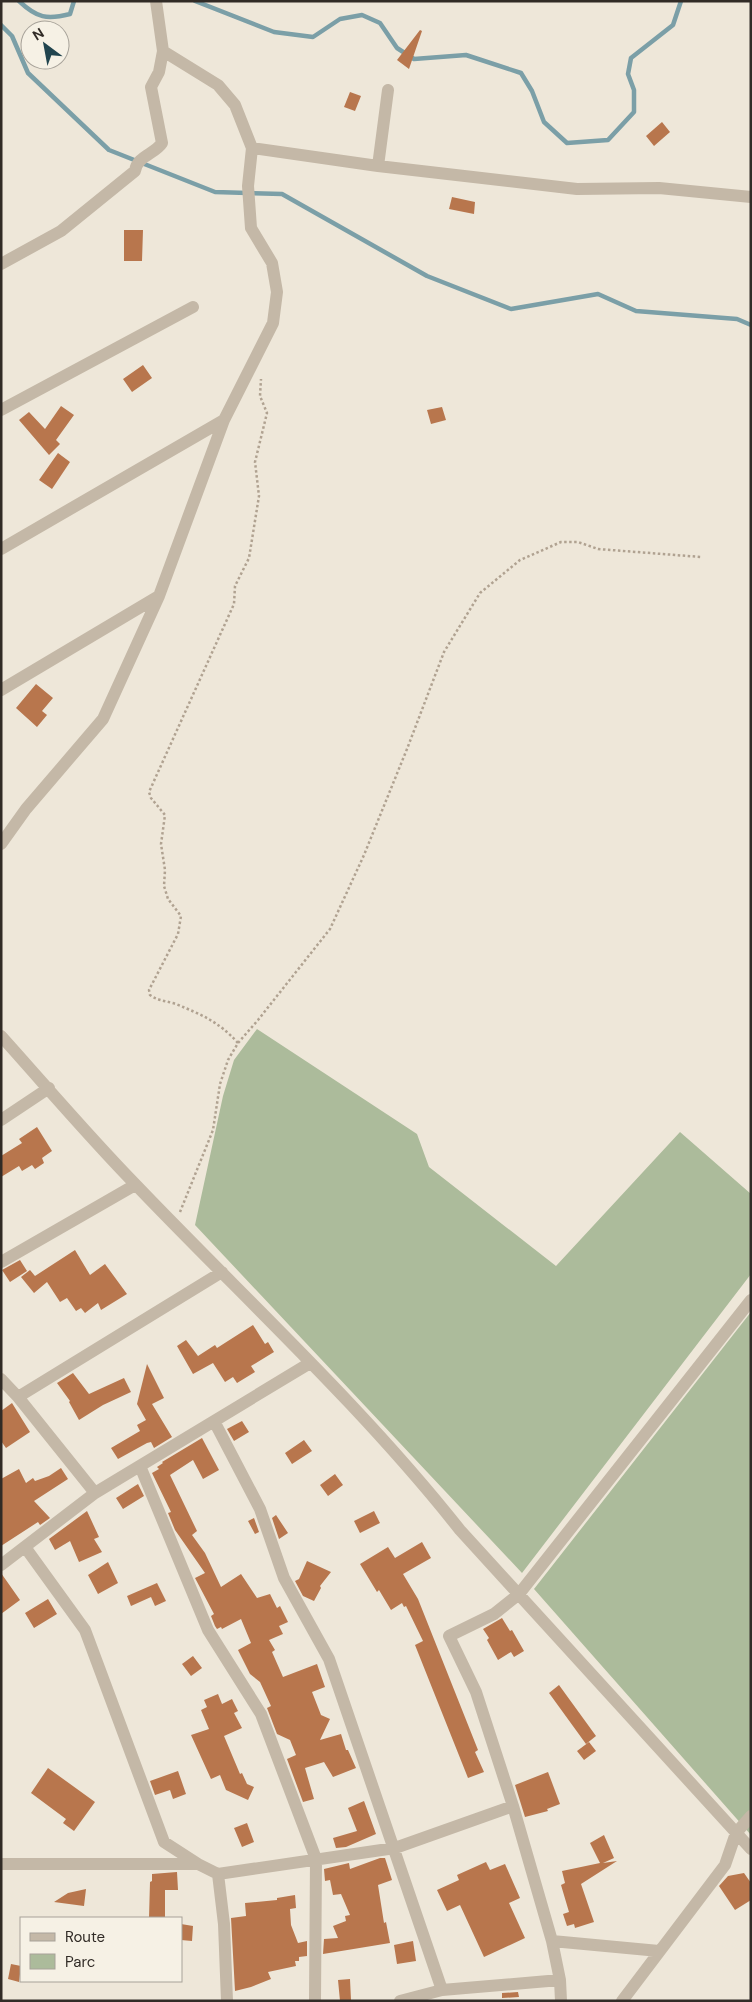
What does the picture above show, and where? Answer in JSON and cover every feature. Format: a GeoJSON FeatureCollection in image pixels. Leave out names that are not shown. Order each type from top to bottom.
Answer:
{"type":"FeatureCollection","features":[{"type":"Feature","properties":{"kind":"street"},"geometry":{"type":"LineString","coordinates":[[1,264],[61,231],[159,148],[162,143],[151,88],[160,72],[163,51],[156,1]]}},
{"type":"Feature","properties":{"kind":"street"},"geometry":{"type":"LineString","coordinates":[[1,844],[26,809],[103,718],[158,596],[224,420],[273,323],[278,292],[272,263],[251,228],[248,186],[252,148],[235,105],[218,85],[163,51]]}},
{"type":"Feature","properties":{"kind":"street"},"geometry":{"type":"LineString","coordinates":[[378,166],[388,90]]}},
{"type":"Feature","properties":{"kind":"street"},"geometry":{"type":"LineString","coordinates":[[252,148],[378,166],[577,189],[659,188],[751,197]]}},
{"type":"Feature","properties":{"kind":"street"},"geometry":{"type":"LineString","coordinates":[[1,410],[193,307]]}},
{"type":"Feature","properties":{"kind":"street"},"geometry":{"type":"LineString","coordinates":[[1,549],[224,420]]}},
{"type":"Feature","properties":{"kind":"street"},"geometry":{"type":"LineString","coordinates":[[1,690],[158,596]]}},
{"type":"Feature","properties":{"kind":"street"},"geometry":{"type":"LineString","coordinates":[[1,1036],[135,1185],[222,1272],[421,1480],[460,1530],[751,1849]]}},
{"type":"Feature","properties":{"kind":"street"},"geometry":{"type":"LineString","coordinates":[[1,1120],[49,1088]]}},
{"type":"Feature","properties":{"kind":"street"},"geometry":{"type":"LineString","coordinates":[[1,1262],[135,1185]]}},
{"type":"Feature","properties":{"kind":"street"},"geometry":{"type":"LineString","coordinates":[[18,1397],[222,1272]]}},
{"type":"Feature","properties":{"kind":"street"},"geometry":{"type":"LineString","coordinates":[[561,2001],[560,1980],[552,1941],[513,1806],[476,1692],[449,1636],[494,1614],[519,1594],[751,1300]]}},
{"type":"Feature","properties":{"kind":"street"},"geometry":{"type":"LineString","coordinates":[[1,1565],[95,1492],[310,1363]]}},
{"type":"Feature","properties":{"kind":"street"},"geometry":{"type":"LineString","coordinates":[[1,1379],[18,1397],[95,1492]]}},
{"type":"Feature","properties":{"kind":"street"},"geometry":{"type":"LineString","coordinates":[[214,1421],[260,1508],[284,1578],[329,1659],[442,1990]]}},
{"type":"Feature","properties":{"kind":"street"},"geometry":{"type":"LineString","coordinates":[[140,1466],[208,1630],[261,1714],[316,1859],[315,2001]]}},
{"type":"Feature","properties":{"kind":"street"},"geometry":{"type":"LineString","coordinates":[[25,1547],[85,1630],[164,1842],[198,1864],[218,1874],[395,1848],[513,1806]]}},
{"type":"Feature","properties":{"kind":"street"},"geometry":{"type":"LineString","coordinates":[[622,2001],[725,1865],[736,1833],[751,1816]]}},
{"type":"Feature","properties":{"kind":"street"},"geometry":{"type":"LineString","coordinates":[[1,1864],[198,1864]]}},
{"type":"Feature","properties":{"kind":"street"},"geometry":{"type":"LineString","coordinates":[[218,1874],[224,1924],[227,2001]]}},
{"type":"Feature","properties":{"kind":"street"},"geometry":{"type":"LineString","coordinates":[[552,1941],[659,1951]]}},
{"type":"Feature","properties":{"kind":"street"},"geometry":{"type":"LineString","coordinates":[[400,2001],[442,1990],[560,1980]]}},
{"type":"Feature","properties":{"kind":"path"},"geometry":{"type":"LineString","coordinates":[[238,1042],[213,1020],[150,995],[149,990],[178,934],[182,916],[168,899],[164,886],[165,870],[161,844],[165,815],[151,798],[149,792],[234,604],[235,586],[249,558],[259,496],[255,462],[267,413],[260,396],[261,372],[256,356]]}},
{"type":"Feature","properties":{"kind":"path"},"geometry":{"type":"LineString","coordinates":[[175,1225],[213,1130],[220,1084],[228,1060],[238,1042],[258,1020],[330,929],[368,846],[444,652],[480,593],[520,560],[561,542],[578,542],[598,549],[701,557]]}},
{"type":"Feature","properties":{"kind":"green space"},"geometry":{"type":"Polygon","coordinates":[[[257,1029],[417,1134],[429,1167],[556,1266],[680,1132],[751,1194],[751,1274],[522,1573],[195,1225],[223,1096],[234,1060],[257,1029]]]}},
{"type":"Feature","properties":{"kind":"green space"},"geometry":{"type":"Polygon","coordinates":[[[751,1312],[751,1835],[534,1589],[751,1312]]]}},
{"type":"Feature","properties":{"kind":"building"},"geometry":{"type":"Polygon","coordinates":[[[420,30],[422,31],[409,69],[397,60],[420,30]]]}},
{"type":"Feature","properties":{"kind":"building"},"geometry":{"type":"Polygon","coordinates":[[[350,92],[361,96],[355,111],[344,107],[350,92]]]}},
{"type":"Feature","properties":{"kind":"building"},"geometry":{"type":"Polygon","coordinates":[[[662,122],[670,132],[654,146],[646,136],[662,122]]]}},
{"type":"Feature","properties":{"kind":"building"},"geometry":{"type":"Polygon","coordinates":[[[452,197],[475,202],[474,214],[449,209],[452,197]]]}},
{"type":"Feature","properties":{"kind":"building"},"geometry":{"type":"Polygon","coordinates":[[[124,230],[143,230],[142,261],[124,261],[124,230]]]}},
{"type":"Feature","properties":{"kind":"building"},"geometry":{"type":"Polygon","coordinates":[[[143,365],[152,378],[132,392],[123,379],[143,365]]]}},
{"type":"Feature","properties":{"kind":"building"},"geometry":{"type":"Polygon","coordinates":[[[61,406],[74,415],[56,440],[60,444],[49,455],[19,420],[29,412],[45,429],[61,406]]]}},
{"type":"Feature","properties":{"kind":"building"},"geometry":{"type":"Polygon","coordinates":[[[442,407],[446,420],[431,424],[427,410],[442,407]]]}},
{"type":"Feature","properties":{"kind":"building"},"geometry":{"type":"Polygon","coordinates":[[[58,453],[70,462],[52,489],[39,480],[58,453]]]}},
{"type":"Feature","properties":{"kind":"building"},"geometry":{"type":"Polygon","coordinates":[[[36,684],[53,698],[42,711],[47,715],[37,727],[16,708],[36,684]]]}},
{"type":"Feature","properties":{"kind":"building"},"geometry":{"type":"Polygon","coordinates":[[[37,1127],[52,1151],[42,1158],[44,1163],[35,1169],[32,1165],[22,1171],[19,1166],[1,1177],[1,1156],[22,1143],[19,1139],[37,1127]]]}},
{"type":"Feature","properties":{"kind":"building"},"geometry":{"type":"Polygon","coordinates":[[[75,1250],[90,1275],[105,1264],[127,1294],[101,1310],[98,1303],[85,1313],[81,1308],[76,1311],[67,1298],[60,1302],[47,1282],[34,1293],[21,1277],[30,1270],[35,1276],[75,1250]]]}},
{"type":"Feature","properties":{"kind":"building"},"geometry":{"type":"Polygon","coordinates":[[[20,1260],[27,1271],[10,1282],[2,1270],[20,1260]]]}},
{"type":"Feature","properties":{"kind":"building"},"geometry":{"type":"Polygon","coordinates":[[[253,1325],[265,1344],[268,1342],[274,1352],[251,1366],[255,1372],[237,1383],[233,1377],[225,1382],[213,1363],[193,1374],[177,1346],[186,1340],[198,1356],[215,1345],[217,1348],[253,1325]]]}},
{"type":"Feature","properties":{"kind":"building"},"geometry":{"type":"Polygon","coordinates":[[[147,1364],[164,1398],[152,1404],[172,1437],[154,1448],[151,1442],[147,1443],[118,1459],[111,1448],[140,1431],[137,1425],[146,1420],[137,1404],[147,1364]]]}},
{"type":"Feature","properties":{"kind":"building"},"geometry":{"type":"Polygon","coordinates":[[[73,1373],[89,1394],[124,1378],[131,1392],[103,1405],[79,1420],[70,1401],[57,1383],[73,1373]]]}},
{"type":"Feature","properties":{"kind":"building"},"geometry":{"type":"Polygon","coordinates":[[[12,1403],[30,1432],[6,1448],[1,1441],[1,1411],[12,1403]]]}},
{"type":"Feature","properties":{"kind":"building"},"geometry":{"type":"Polygon","coordinates":[[[242,1421],[249,1432],[234,1441],[227,1429],[242,1421]]]}},
{"type":"Feature","properties":{"kind":"building"},"geometry":{"type":"Polygon","coordinates":[[[202,1438],[219,1470],[203,1479],[193,1460],[170,1475],[197,1531],[192,1535],[205,1553],[221,1587],[241,1574],[257,1598],[270,1594],[277,1608],[280,1606],[288,1622],[279,1626],[283,1634],[269,1640],[275,1650],[272,1652],[283,1677],[317,1664],[325,1687],[312,1692],[321,1715],[330,1719],[320,1740],[341,1734],[346,1750],[348,1750],[356,1768],[333,1777],[324,1762],[305,1768],[314,1799],[303,1802],[287,1759],[296,1755],[290,1740],[277,1734],[267,1708],[271,1706],[260,1682],[250,1674],[238,1650],[251,1643],[241,1619],[222,1629],[221,1627],[217,1629],[215,1626],[211,1616],[214,1614],[195,1578],[205,1573],[175,1530],[168,1513],[171,1512],[152,1473],[159,1469],[157,1467],[162,1462],[202,1438]]]}},
{"type":"Feature","properties":{"kind":"building"},"geometry":{"type":"Polygon","coordinates":[[[304,1440],[312,1451],[292,1464],[285,1453],[304,1440]]]}},
{"type":"Feature","properties":{"kind":"building"},"geometry":{"type":"Polygon","coordinates":[[[61,1468],[68,1479],[34,1501],[50,1518],[40,1525],[38,1522],[1,1546],[1,1479],[19,1469],[26,1483],[33,1478],[35,1481],[49,1476],[61,1468]]]}},
{"type":"Feature","properties":{"kind":"building"},"geometry":{"type":"Polygon","coordinates":[[[335,1474],[343,1485],[328,1496],[320,1485],[335,1474]]]}},
{"type":"Feature","properties":{"kind":"building"},"geometry":{"type":"Polygon","coordinates":[[[138,1484],[144,1496],[123,1509],[116,1498],[138,1484]]]}},
{"type":"Feature","properties":{"kind":"building"},"geometry":{"type":"Polygon","coordinates":[[[87,1511],[99,1537],[94,1539],[102,1552],[79,1562],[70,1541],[55,1550],[49,1539],[87,1511]]]}},
{"type":"Feature","properties":{"kind":"building"},"geometry":{"type":"Polygon","coordinates":[[[374,1511],[380,1523],[360,1533],[354,1521],[374,1511]]]}},
{"type":"Feature","properties":{"kind":"building"},"geometry":{"type":"Polygon","coordinates":[[[276,1515],[288,1533],[279,1539],[272,1518],[276,1515]]]}},
{"type":"Feature","properties":{"kind":"building"},"geometry":{"type":"Polygon","coordinates":[[[254,1518],[259,1532],[255,1534],[248,1521],[254,1518]]]}},
{"type":"Feature","properties":{"kind":"building"},"geometry":{"type":"Polygon","coordinates":[[[422,1542],[431,1558],[403,1574],[418,1599],[478,1750],[475,1752],[484,1772],[468,1778],[415,1645],[423,1641],[406,1606],[404,1607],[402,1603],[391,1610],[379,1590],[377,1592],[360,1564],[388,1547],[395,1558],[422,1542]]]}},
{"type":"Feature","properties":{"kind":"building"},"geometry":{"type":"Polygon","coordinates":[[[307,1561],[331,1572],[320,1586],[321,1588],[314,1601],[303,1596],[295,1581],[299,1579],[307,1561]]]}},
{"type":"Feature","properties":{"kind":"building"},"geometry":{"type":"Polygon","coordinates":[[[108,1562],[118,1583],[98,1594],[88,1575],[108,1562]]]}},
{"type":"Feature","properties":{"kind":"building"},"geometry":{"type":"Polygon","coordinates":[[[1,1573],[20,1600],[1,1614],[1,1573]]]}},
{"type":"Feature","properties":{"kind":"building"},"geometry":{"type":"Polygon","coordinates":[[[157,1583],[166,1601],[155,1606],[151,1597],[131,1606],[127,1596],[157,1583]]]}},
{"type":"Feature","properties":{"kind":"building"},"geometry":{"type":"Polygon","coordinates":[[[48,1599],[57,1614],[34,1628],[25,1613],[48,1599]]]}},
{"type":"Feature","properties":{"kind":"building"},"geometry":{"type":"Polygon","coordinates":[[[502,1618],[510,1631],[512,1630],[524,1651],[514,1657],[511,1652],[498,1660],[483,1629],[502,1618]]]}},
{"type":"Feature","properties":{"kind":"building"},"geometry":{"type":"Polygon","coordinates":[[[193,1656],[202,1668],[191,1676],[182,1664],[193,1656]]]}},
{"type":"Feature","properties":{"kind":"building"},"geometry":{"type":"Polygon","coordinates":[[[559,1685],[596,1736],[586,1744],[549,1693],[559,1685]]]}},
{"type":"Feature","properties":{"kind":"building"},"geometry":{"type":"Polygon","coordinates":[[[218,1694],[222,1704],[232,1699],[238,1711],[234,1713],[242,1728],[224,1736],[240,1774],[242,1773],[247,1784],[254,1787],[248,1800],[226,1790],[220,1775],[211,1779],[191,1735],[209,1729],[201,1710],[207,1707],[204,1700],[218,1694]]]}},
{"type":"Feature","properties":{"kind":"building"},"geometry":{"type":"Polygon","coordinates":[[[589,1742],[596,1751],[584,1760],[577,1751],[589,1742]]]}},
{"type":"Feature","properties":{"kind":"building"},"geometry":{"type":"Polygon","coordinates":[[[48,1768],[95,1802],[74,1831],[63,1823],[66,1819],[31,1793],[48,1768]]]}},
{"type":"Feature","properties":{"kind":"building"},"geometry":{"type":"Polygon","coordinates":[[[178,1771],[186,1794],[173,1799],[170,1790],[155,1795],[150,1781],[178,1771]]]}},
{"type":"Feature","properties":{"kind":"building"},"geometry":{"type":"Polygon","coordinates":[[[548,1772],[560,1804],[547,1809],[548,1811],[525,1817],[515,1785],[548,1772]]]}},
{"type":"Feature","properties":{"kind":"building"},"geometry":{"type":"Polygon","coordinates":[[[364,1801],[376,1834],[346,1847],[336,1848],[333,1838],[357,1831],[348,1808],[364,1801]]]}},
{"type":"Feature","properties":{"kind":"building"},"geometry":{"type":"Polygon","coordinates":[[[247,1823],[254,1842],[242,1847],[234,1828],[247,1823]]]}},
{"type":"Feature","properties":{"kind":"building"},"geometry":{"type":"Polygon","coordinates":[[[604,1835],[614,1858],[603,1863],[617,1861],[581,1884],[594,1922],[575,1928],[574,1924],[567,1926],[563,1914],[569,1912],[561,1885],[565,1883],[562,1871],[600,1863],[590,1843],[604,1835]]]}},
{"type":"Feature","properties":{"kind":"building"},"geometry":{"type":"Polygon","coordinates":[[[385,1858],[392,1880],[378,1885],[384,1923],[386,1922],[390,1943],[323,1954],[324,1939],[338,1938],[333,1926],[346,1921],[345,1916],[350,1915],[341,1894],[333,1895],[330,1880],[325,1881],[324,1869],[349,1863],[350,1869],[385,1858]]]}},
{"type":"Feature","properties":{"kind":"building"},"geometry":{"type":"Polygon","coordinates":[[[486,1862],[490,1870],[505,1864],[520,1898],[509,1903],[525,1938],[484,1957],[460,1905],[447,1911],[437,1890],[459,1880],[457,1875],[486,1862]]]}},
{"type":"Feature","properties":{"kind":"building"},"geometry":{"type":"Polygon","coordinates":[[[177,1872],[178,1890],[165,1890],[165,1917],[149,1917],[152,1874],[177,1872]]]}},
{"type":"Feature","properties":{"kind":"building"},"geometry":{"type":"Polygon","coordinates":[[[744,1873],[751,1883],[751,1900],[735,1910],[719,1886],[728,1876],[744,1873]]]}},
{"type":"Feature","properties":{"kind":"building"},"geometry":{"type":"Polygon","coordinates":[[[86,1889],[84,1906],[54,1902],[68,1893],[86,1889]]]}},
{"type":"Feature","properties":{"kind":"building"},"geometry":{"type":"Polygon","coordinates":[[[295,1895],[296,1908],[290,1909],[291,1925],[298,1943],[307,1941],[307,1956],[299,1957],[299,1961],[295,1961],[296,1966],[268,1972],[271,1979],[235,1991],[231,1918],[246,1916],[245,1903],[277,1900],[277,1898],[295,1895]]]}},
{"type":"Feature","properties":{"kind":"building"},"geometry":{"type":"Polygon","coordinates":[[[182,1924],[193,1926],[192,1941],[182,1940],[182,1924]]]}},
{"type":"Feature","properties":{"kind":"building"},"geometry":{"type":"Polygon","coordinates":[[[413,1941],[416,1961],[397,1964],[394,1945],[413,1941]]]}},
{"type":"Feature","properties":{"kind":"building"},"geometry":{"type":"Polygon","coordinates":[[[11,1964],[20,1966],[19,1982],[8,1979],[11,1964]]]}},
{"type":"Feature","properties":{"kind":"building"},"geometry":{"type":"Polygon","coordinates":[[[350,1979],[351,2000],[340,2001],[338,1980],[350,1979]]]}},
{"type":"Feature","properties":{"kind":"building"},"geometry":{"type":"Polygon","coordinates":[[[518,1992],[519,1997],[502,1998],[502,1993],[518,1992]]]}},
{"type":"Feature","properties":{"kind":"waterway"},"geometry":{"type":"LineString","coordinates":[[19,1],[31,11],[49,17],[70,14],[74,1]]}},
{"type":"Feature","properties":{"kind":"waterway"},"geometry":{"type":"LineString","coordinates":[[195,1],[274,32],[313,37],[340,19],[362,15],[380,23],[397,48],[414,59],[466,55],[521,73],[532,91],[544,122],[567,143],[608,140],[634,112],[634,90],[628,74],[631,58],[673,25],[681,1]]}},
{"type":"Feature","properties":{"kind":"waterway"},"geometry":{"type":"LineString","coordinates":[[1,25],[12,36],[28,73],[109,150],[215,192],[282,194],[427,276],[511,309],[598,294],[636,311],[737,319],[751,325]]}}]}
